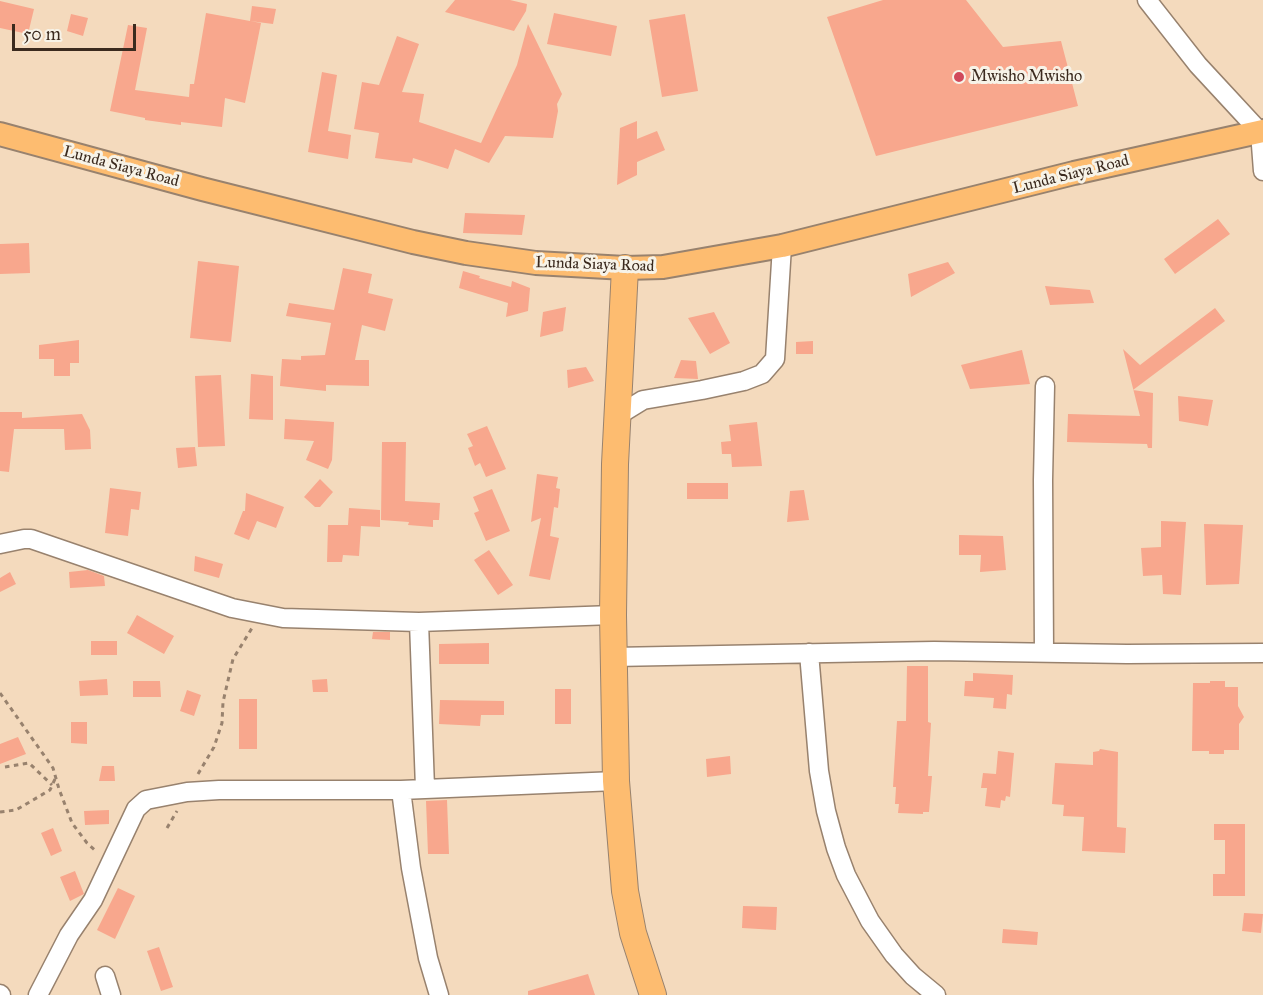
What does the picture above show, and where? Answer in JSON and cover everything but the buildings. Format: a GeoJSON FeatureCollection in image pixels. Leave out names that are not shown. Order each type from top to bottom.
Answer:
{"type":"FeatureCollection","features":[{"type":"Feature","properties":{"kind":"highway"},"geometry":{"type":"LineString","coordinates":[[625,268],[617,416],[613,615],[616,781],[626,891],[633,933],[653,995]]}},
{"type":"Feature","properties":{"kind":"main road","name":"Lunda Siaya Road"},"geometry":{"type":"LineString","coordinates":[[0,134],[202,189],[424,244],[536,263],[625,268],[663,267],[782,246],[1074,173],[1261,131]]}},
{"type":"Feature","properties":{"kind":"street"},"geometry":{"type":"LineString","coordinates":[[1147,0],[1198,65],[1261,131],[1263,171]]}},
{"type":"Feature","properties":{"kind":"street"},"geometry":{"type":"LineString","coordinates":[[617,416],[643,400],[744,381],[762,374],[776,359],[782,246]]}},
{"type":"Feature","properties":{"kind":"street"},"geometry":{"type":"LineString","coordinates":[[1044,652],[1045,386]]}},
{"type":"Feature","properties":{"kind":"street"},"geometry":{"type":"LineString","coordinates":[[0,544],[31,539],[232,608],[303,620],[419,622],[613,615]]}},
{"type":"Feature","properties":{"kind":"street"},"geometry":{"type":"LineString","coordinates":[[419,622],[425,788]]}},
{"type":"Feature","properties":{"kind":"street"},"geometry":{"type":"LineString","coordinates":[[613,657],[934,651],[1263,653]]}},
{"type":"Feature","properties":{"kind":"street"},"geometry":{"type":"LineString","coordinates":[[809,652],[819,771],[836,848],[846,875],[870,921],[894,955],[913,976],[936,995]]}},
{"type":"Feature","properties":{"kind":"street"},"geometry":{"type":"LineString","coordinates":[[38,995],[69,935],[93,900],[136,809],[146,800],[187,792],[401,790],[616,781]]}},
{"type":"Feature","properties":{"kind":"street"},"geometry":{"type":"LineString","coordinates":[[401,790],[411,868],[428,958],[439,995]]}},
{"type":"Feature","properties":{"kind":"street"},"geometry":{"type":"LineString","coordinates":[[105,976],[111,995]]}},
{"type":"Feature","properties":{"kind":"path"},"geometry":{"type":"LineString","coordinates":[[187,792],[214,747],[222,723],[223,702],[233,659],[240,644],[261,614]]}},
{"type":"Feature","properties":{"kind":"path"},"geometry":{"type":"LineString","coordinates":[[0,693],[53,768],[72,823],[87,843],[109,863]]}},
{"type":"Feature","properties":{"kind":"path"},"geometry":{"type":"LineString","coordinates":[[5,767],[29,763],[52,785]]}},
{"type":"Feature","properties":{"kind":"path"},"geometry":{"type":"LineString","coordinates":[[0,812],[15,810],[50,790],[56,778]]}},
{"type":"Feature","properties":{"kind":"place","name":"Mwisho Mwisho"},"geometry":{"type":"Point","coordinates":[959,77]}}]}
